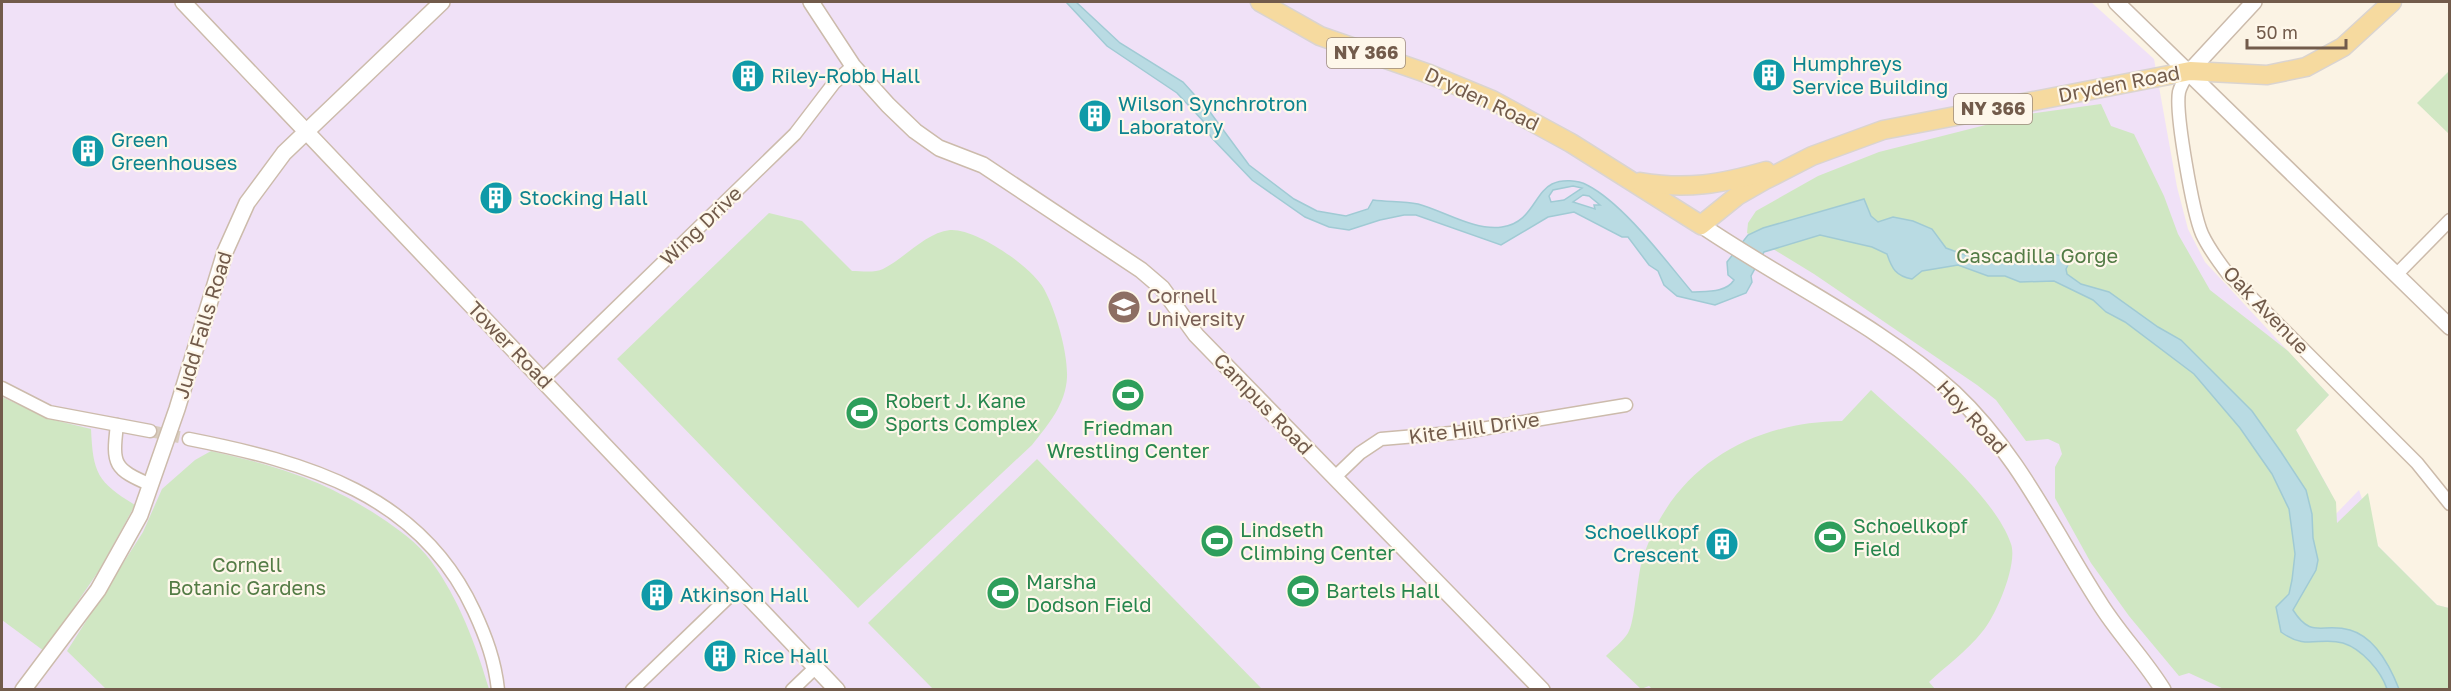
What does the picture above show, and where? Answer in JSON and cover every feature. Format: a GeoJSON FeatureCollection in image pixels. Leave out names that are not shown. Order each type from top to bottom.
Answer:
{"type":"FeatureCollection","features":[{"type":"Feature","properties":{"kind":"main road","name":"Dryden Road"},"geometry":{"type":"LineString","coordinates":[[1260,2],[1320,36],[1429,74],[1492,100],[1571,143],[1701,225],[1737,196],[1801,161]]}},
{"type":"Feature","properties":{"kind":"main road","name":"NY 366"},"geometry":{"type":"LineString","coordinates":[[2190,71],[2267,75],[2306,67],[2343,47],[2392,2]]}},
{"type":"Feature","properties":{"kind":"main road","name":"Dryden Road"},"geometry":{"type":"LineString","coordinates":[[1632,180],[1678,187],[1709,185],[1801,161],[1883,130],[2190,71]]}},
{"type":"Feature","properties":{"kind":"street","name":"Tower Road"},"geometry":{"type":"LineString","coordinates":[[183,2],[837,690]]}},
{"type":"Feature","properties":{"kind":"street","name":"Judd Falls Road"},"geometry":{"type":"LineString","coordinates":[[23,690],[98,590],[140,515],[233,230],[264,177],[305,131],[423,23],[442,2]]}},
{"type":"Feature","properties":{"kind":"street","name":"Campus Road"},"geometry":{"type":"LineString","coordinates":[[811,2],[853,66],[888,105],[932,143],[950,154],[983,165],[1153,279],[1196,335],[1542,690]]}},
{"type":"Feature","properties":{"kind":"street"},"geometry":{"type":"LineString","coordinates":[[2116,2],[2190,71],[2254,2]]}},
{"type":"Feature","properties":{"kind":"street","name":"Wing Drive"},"geometry":{"type":"LineString","coordinates":[[543,380],[795,135],[834,83],[853,66]]}},
{"type":"Feature","properties":{"kind":"street","name":"Dryden Road"},"geometry":{"type":"LineString","coordinates":[[2190,71],[2450,327]]}},
{"type":"Feature","properties":{"kind":"street","name":"Oak Avenue"},"geometry":{"type":"LineString","coordinates":[[2190,71],[2179,91],[2180,110],[2191,197],[2203,235],[2211,251],[2228,273],[2446,488],[2450,504]]}},
{"type":"Feature","properties":{"kind":"street"},"geometry":{"type":"LineString","coordinates":[[2397,274],[2450,220]]}},
{"type":"Feature","properties":{"kind":"street","name":"Hoy Road"},"geometry":{"type":"LineString","coordinates":[[1701,225],[1892,345],[1933,375],[1970,409],[2020,471],[2100,603],[2163,690]]}},
{"type":"Feature","properties":{"kind":"street"},"geometry":{"type":"LineString","coordinates":[[2,388],[49,412],[150,431]]}},
{"type":"Feature","properties":{"kind":"street","name":"Kite Hill Drive"},"geometry":{"type":"LineString","coordinates":[[1335,477],[1360,453],[1381,439],[1463,432],[1626,405]]}},
{"type":"Feature","properties":{"kind":"street"},"geometry":{"type":"LineString","coordinates":[[117,425],[114,451],[119,468],[125,474],[151,485]]}},
{"type":"Feature","properties":{"kind":"street"},"geometry":{"type":"LineString","coordinates":[[189,439],[260,453],[334,478],[388,509],[421,534],[441,556],[465,591],[488,645],[496,671],[498,690]]}},
{"type":"Feature","properties":{"kind":"street"},"geometry":{"type":"LineString","coordinates":[[636,686],[739,587]]}},
{"type":"Feature","properties":{"kind":"street"},"geometry":{"type":"LineString","coordinates":[[792,690],[816,667]]}},
{"type":"Feature","properties":{"kind":"shaded area","name":"Cornell University"},"geometry":{"type":"Polygon","coordinates":[[[2,2],[2091,2],[2154,59],[2177,187],[2188,229],[2205,262],[2329,395],[2296,430],[2330,491],[2333,517],[2359,490],[2378,546],[2437,605],[2449,608],[2449,689],[2,689],[2,2]]]}},
{"type":"Feature","properties":{"kind":"green space"},"geometry":{"type":"Polygon","coordinates":[[[2449,71],[2449,134],[2417,103],[2449,71]]]}},
{"type":"Feature","properties":{"kind":"green space","name":"Cascadilla Gorge"},"geometry":{"type":"Polygon","coordinates":[[[2101,104],[2111,126],[2134,134],[2164,196],[2178,234],[2210,290],[2288,351],[2329,395],[2296,430],[2336,502],[2337,523],[2368,493],[2378,546],[2437,605],[2449,608],[2449,689],[2226,690],[2189,673],[2179,676],[2129,616],[2091,563],[2055,498],[2055,467],[2062,454],[2059,444],[2048,439],[2026,441],[1996,400],[1977,385],[1814,274],[1747,233],[1748,223],[1756,211],[1818,176],[1879,152],[2029,114],[2101,104]]]}},
{"type":"Feature","properties":{"kind":"green space","name":"Robert J. Kane Sports Complex"},"geometry":{"type":"Polygon","coordinates":[[[769,213],[802,221],[852,271],[883,269],[941,232],[961,231],[974,235],[1016,260],[1038,280],[1053,309],[1063,344],[1067,367],[1066,387],[1060,405],[1044,430],[1032,445],[858,608],[617,359],[769,213]]]}},
{"type":"Feature","properties":{"kind":"green space","name":"Schoellkopf Field"},"geometry":{"type":"Polygon","coordinates":[[[1871,390],[1950,462],[1988,504],[2002,524],[2011,544],[2009,576],[1999,602],[1982,632],[1929,682],[1935,689],[1653,690],[1649,686],[1641,689],[1606,656],[1628,633],[1642,561],[1655,529],[1672,500],[1693,477],[1718,457],[1745,441],[1775,430],[1842,421],[1871,390]]]}},
{"type":"Feature","properties":{"kind":"green space"},"geometry":{"type":"Polygon","coordinates":[[[2,397],[50,419],[91,429],[93,456],[100,475],[112,490],[135,505],[100,569],[44,651],[2,620],[2,397]]]}},
{"type":"Feature","properties":{"kind":"green space","name":"Cornell Botanic Gardens"},"geometry":{"type":"Polygon","coordinates":[[[211,451],[278,468],[318,483],[359,504],[414,542],[426,554],[450,591],[472,639],[489,689],[106,689],[67,651],[143,532],[162,489],[195,460],[211,451]]]}},
{"type":"Feature","properties":{"kind":"green space","name":"Marsha Dodson Field"},"geometry":{"type":"Polygon","coordinates":[[[1037,459],[1262,689],[933,689],[868,623],[1037,459]]]}},
{"type":"Feature","properties":{"kind":"water"},"geometry":{"type":"Polygon","coordinates":[[[1066,2],[1076,2],[1120,43],[1183,82],[1210,112],[1249,165],[1294,199],[1317,211],[1346,216],[1368,209],[1373,200],[1407,202],[1481,226],[1502,227],[1520,220],[1546,188],[1552,184],[1565,181],[1579,182],[1615,205],[1657,249],[1692,292],[1726,287],[1734,280],[1728,275],[1727,262],[1748,235],[1763,228],[1864,199],[1871,216],[1878,222],[1893,217],[1913,221],[1932,229],[1946,248],[1965,255],[1997,263],[2026,264],[2047,254],[2071,259],[2066,269],[2067,274],[2081,284],[2109,292],[2158,327],[2181,340],[2252,411],[2306,490],[2312,514],[2313,538],[2318,560],[2316,570],[2293,610],[2306,625],[2350,630],[2367,639],[2381,654],[2399,689],[2387,689],[2370,661],[2350,646],[2335,641],[2298,641],[2281,632],[2276,607],[2289,594],[2295,554],[2289,509],[2272,474],[2240,428],[2194,374],[2125,322],[2106,312],[2093,300],[2054,281],[2020,282],[2005,276],[1988,276],[1958,265],[1922,271],[1912,279],[1895,271],[1887,254],[1872,247],[1820,235],[1764,252],[1751,276],[1752,282],[1746,293],[1715,305],[1677,296],[1664,285],[1658,271],[1649,265],[1628,237],[1622,237],[1574,212],[1548,217],[1501,245],[1416,215],[1380,220],[1349,230],[1329,227],[1305,217],[1252,180],[1211,137],[1203,121],[1177,93],[1107,46],[1066,2]],[[1573,186],[1553,190],[1549,196],[1551,202],[1564,200],[1582,188],[1573,186]],[[1583,195],[1573,202],[1595,209],[1594,205],[1600,205],[1589,196],[1583,195]]]}},
{"type":"Feature","properties":{"kind":"tunnel"},"geometry":{"type":"LineString","coordinates":[[150,431],[189,439]]}},
{"type":"Feature","properties":{"kind":"place","name":"Humphreys Service Building"},"geometry":{"type":"Point","coordinates":[1769,75]}},
{"type":"Feature","properties":{"kind":"place","name":"Riley-Robb Hall"},"geometry":{"type":"Point","coordinates":[748,76]}},
{"type":"Feature","properties":{"kind":"place","name":"Wilson Synchrotron Laboratory"},"geometry":{"type":"Point","coordinates":[1095,116]}},
{"type":"Feature","properties":{"kind":"place","name":"Green Greenhouses"},"geometry":{"type":"Point","coordinates":[88,151]}},
{"type":"Feature","properties":{"kind":"place","name":"Stocking Hall"},"geometry":{"type":"Point","coordinates":[496,198]}},
{"type":"Feature","properties":{"kind":"place","name":"Cornell University"},"geometry":{"type":"Point","coordinates":[1124,307]}},
{"type":"Feature","properties":{"kind":"place","name":"Friedman Wrestling Center"},"geometry":{"type":"Point","coordinates":[1128,395]}},
{"type":"Feature","properties":{"kind":"place","name":"Robert J. Kane Sports Complex"},"geometry":{"type":"Point","coordinates":[862,413]}},
{"type":"Feature","properties":{"kind":"place","name":"Schoellkopf Field"},"geometry":{"type":"Point","coordinates":[1830,537]}},
{"type":"Feature","properties":{"kind":"place","name":"Lindseth Climbing Center"},"geometry":{"type":"Point","coordinates":[1217,541]}},
{"type":"Feature","properties":{"kind":"place","name":"Schoellkopf Crescent"},"geometry":{"type":"Point","coordinates":[1722,544]}},
{"type":"Feature","properties":{"kind":"place","name":"Bartels Hall"},"geometry":{"type":"Point","coordinates":[1303,591]}},
{"type":"Feature","properties":{"kind":"place","name":"Marsha Dodson Field"},"geometry":{"type":"Point","coordinates":[1003,593]}},
{"type":"Feature","properties":{"kind":"place","name":"Atkinson Hall"},"geometry":{"type":"Point","coordinates":[657,595]}},
{"type":"Feature","properties":{"kind":"place","name":"Rice Hall"},"geometry":{"type":"Point","coordinates":[720,656]}}]}
